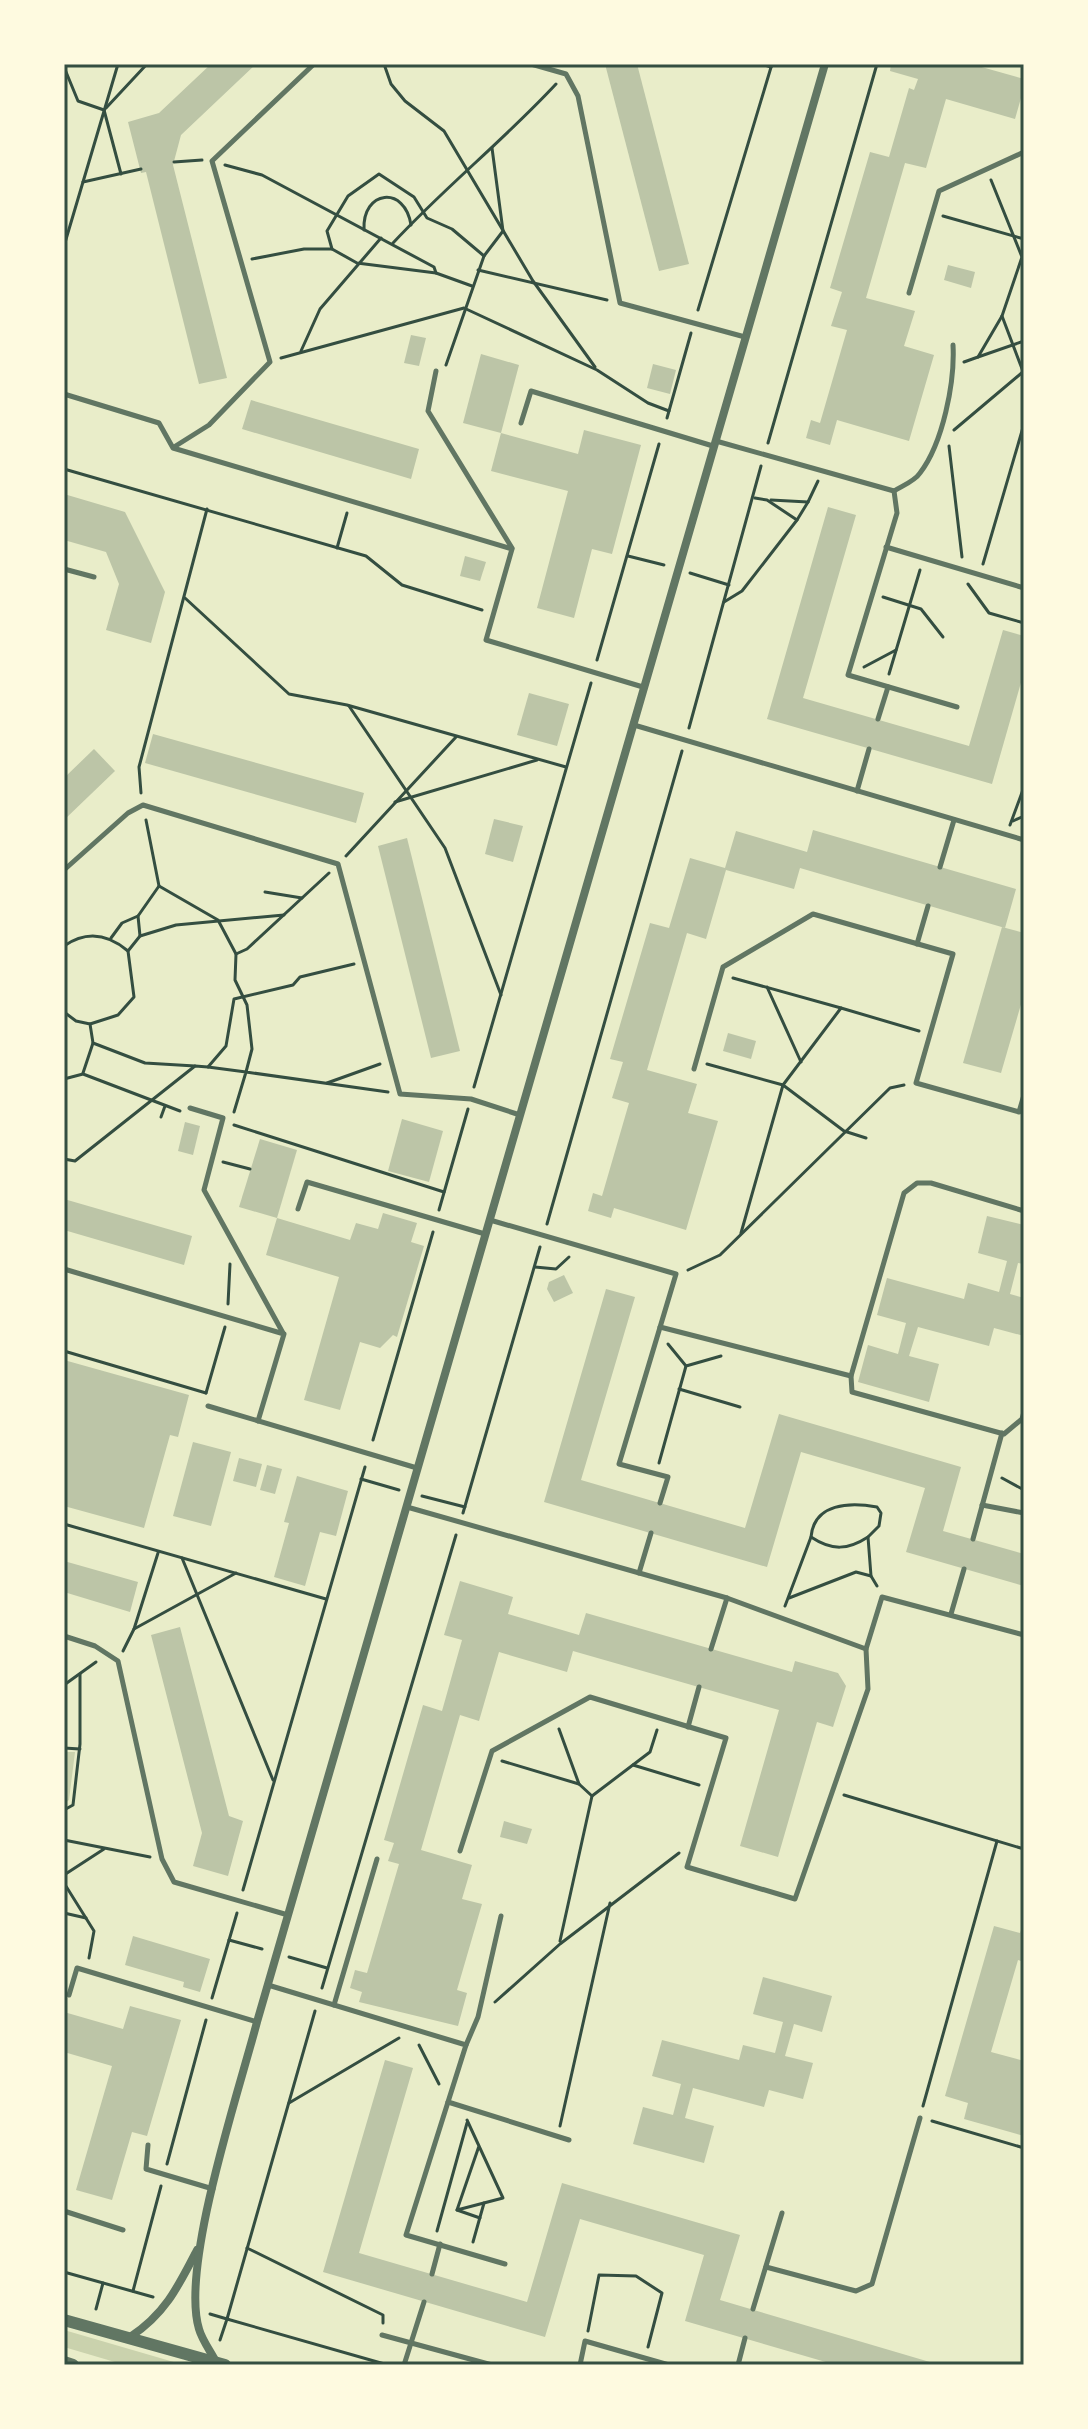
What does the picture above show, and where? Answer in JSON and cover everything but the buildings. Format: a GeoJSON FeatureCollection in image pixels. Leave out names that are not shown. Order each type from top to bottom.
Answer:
{"type":"FeatureCollection","features":[{"type":"Feature","properties":{"kind":"street"},"geometry":{"type":"LineString","coordinates":[[130,2337],[153,2322],[171,2303],[199,2246],[267,1985],[825,64]]}},
{"type":"Feature","properties":{"kind":"street"},"geometry":{"type":"LineString","coordinates":[[199,2246],[196,2310],[199,2331],[220,2364]]}},
{"type":"Feature","properties":{"kind":"street"},"geometry":{"type":"LineString","coordinates":[[64,2320],[220,2364]]}},
{"type":"Feature","properties":{"kind":"street"},"geometry":{"type":"LineString","coordinates":[[64,2362],[73,2365]]}},
{"type":"Feature","properties":{"kind":"lane"},"geometry":{"type":"LineString","coordinates":[[173,448],[209,425],[270,362],[212,161],[314,64]]}},
{"type":"Feature","properties":{"kind":"lane"},"geometry":{"type":"LineString","coordinates":[[531,64],[566,74],[578,96],[620,303],[745,337]]}},
{"type":"Feature","properties":{"kind":"lane"},"geometry":{"type":"LineString","coordinates":[[909,293],[939,191],[1024,152]]}},
{"type":"Feature","properties":{"kind":"lane"},"geometry":{"type":"LineString","coordinates":[[521,423],[531,391],[663,431],[765,453],[894,491],[919,475],[937,437],[954,365],[953,345]]}},
{"type":"Feature","properties":{"kind":"lane"},"geometry":{"type":"LineString","coordinates":[[436,371],[428,411],[512,549],[486,640],[643,687]]}},
{"type":"Feature","properties":{"kind":"lane"},"geometry":{"type":"LineString","coordinates":[[64,394],[159,423],[173,448],[512,549]]}},
{"type":"Feature","properties":{"kind":"lane"},"geometry":{"type":"LineString","coordinates":[[894,491],[897,513],[848,675],[957,707]]}},
{"type":"Feature","properties":{"kind":"lane"},"geometry":{"type":"LineString","coordinates":[[886,547],[1024,588]]}},
{"type":"Feature","properties":{"kind":"lane"},"geometry":{"type":"LineString","coordinates":[[64,569],[94,577]]}},
{"type":"Feature","properties":{"kind":"lane"},"geometry":{"type":"LineString","coordinates":[[878,719],[886,686]]}},
{"type":"Feature","properties":{"kind":"lane"},"geometry":{"type":"LineString","coordinates":[[633,725],[1024,840]]}},
{"type":"Feature","properties":{"kind":"lane"},"geometry":{"type":"LineString","coordinates":[[857,791],[869,749]]}},
{"type":"Feature","properties":{"kind":"lane"},"geometry":{"type":"LineString","coordinates":[[64,870],[128,813],[143,805],[338,864],[400,1094],[471,1099],[520,1115]]}},
{"type":"Feature","properties":{"kind":"lane"},"geometry":{"type":"LineString","coordinates":[[940,867],[954,820]]}},
{"type":"Feature","properties":{"kind":"lane"},"geometry":{"type":"LineString","coordinates":[[917,944],[928,906]]}},
{"type":"Feature","properties":{"kind":"lane"},"geometry":{"type":"LineString","coordinates":[[694,1069],[723,967],[813,914],[953,954],[916,1083],[1019,1112],[1024,1095]]}},
{"type":"Feature","properties":{"kind":"lane"},"geometry":{"type":"LineString","coordinates":[[190,1108],[223,1118],[204,1190],[284,1334],[258,1421]]}},
{"type":"Feature","properties":{"kind":"lane"},"geometry":{"type":"LineString","coordinates":[[298,1209],[307,1182],[485,1234]]}},
{"type":"Feature","properties":{"kind":"lane"},"geometry":{"type":"LineString","coordinates":[[1002,1433],[852,1392],[851,1376],[904,1193],[917,1183],[931,1183],[1024,1211]]}},
{"type":"Feature","properties":{"kind":"lane"},"geometry":{"type":"LineString","coordinates":[[489,1220],[676,1274],[619,1464],[668,1477],[660,1503]]}},
{"type":"Feature","properties":{"kind":"lane"},"geometry":{"type":"LineString","coordinates":[[64,1269],[284,1334]]}},
{"type":"Feature","properties":{"kind":"lane"},"geometry":{"type":"LineString","coordinates":[[660,1330],[851,1376]]}},
{"type":"Feature","properties":{"kind":"lane"},"geometry":{"type":"LineString","coordinates":[[208,1406],[417,1468]]}},
{"type":"Feature","properties":{"kind":"lane"},"geometry":{"type":"LineString","coordinates":[[973,1539],[1002,1433],[1022,1419],[1024,1412]]}},
{"type":"Feature","properties":{"kind":"lane"},"geometry":{"type":"LineString","coordinates":[[982,1505],[1024,1513]]}},
{"type":"Feature","properties":{"kind":"lane"},"geometry":{"type":"LineString","coordinates":[[406,1507],[727,1598],[866,1649]]}},
{"type":"Feature","properties":{"kind":"lane"},"geometry":{"type":"LineString","coordinates":[[639,1573],[651,1533]]}},
{"type":"Feature","properties":{"kind":"lane"},"geometry":{"type":"LineString","coordinates":[[951,1614],[964,1569]]}},
{"type":"Feature","properties":{"kind":"lane"},"geometry":{"type":"LineString","coordinates":[[460,1851],[492,1751],[590,1697],[726,1738],[687,1867],[795,1899],[868,1689],[866,1649],[882,1597],[1024,1635]]}},
{"type":"Feature","properties":{"kind":"lane"},"geometry":{"type":"LineString","coordinates":[[711,1649],[727,1598]]}},
{"type":"Feature","properties":{"kind":"lane"},"geometry":{"type":"LineString","coordinates":[[64,1636],[109,1653],[118,1661],[162,1859],[174,1882],[288,1915]]}},
{"type":"Feature","properties":{"kind":"lane"},"geometry":{"type":"LineString","coordinates":[[688,1727],[699,1687]]}},
{"type":"Feature","properties":{"kind":"lane"},"geometry":{"type":"LineString","coordinates":[[334,2005],[377,1859]]}},
{"type":"Feature","properties":{"kind":"lane"},"geometry":{"type":"LineString","coordinates":[[501,1916],[478,2017],[466,2045],[406,2235],[505,2264]]}},
{"type":"Feature","properties":{"kind":"lane"},"geometry":{"type":"LineString","coordinates":[[69,1995],[77,1968],[257,2022]]}},
{"type":"Feature","properties":{"kind":"lane"},"geometry":{"type":"LineString","coordinates":[[267,1985],[466,2045]]}},
{"type":"Feature","properties":{"kind":"lane"},"geometry":{"type":"LineString","coordinates":[[448,2102],[569,2140]]}},
{"type":"Feature","properties":{"kind":"lane"},"geometry":{"type":"LineString","coordinates":[[766,2267],[856,2291],[872,2284],[920,2118]]}},
{"type":"Feature","properties":{"kind":"lane"},"geometry":{"type":"LineString","coordinates":[[148,2145],[146,2169],[214,2189]]}},
{"type":"Feature","properties":{"kind":"lane"},"geometry":{"type":"LineString","coordinates":[[64,2211],[123,2230]]}},
{"type":"Feature","properties":{"kind":"lane"},"geometry":{"type":"LineString","coordinates":[[753,2309],[782,2213]]}},
{"type":"Feature","properties":{"kind":"lane"},"geometry":{"type":"LineString","coordinates":[[432,2274],[437,2243]]}},
{"type":"Feature","properties":{"kind":"lane"},"geometry":{"type":"LineString","coordinates":[[404,2365],[424,2302]]}},
{"type":"Feature","properties":{"kind":"lane"},"geometry":{"type":"LineString","coordinates":[[382,2335],[492,2365]]}},
{"type":"Feature","properties":{"kind":"lane"},"geometry":{"type":"LineString","coordinates":[[738,2365],[745,2338]]}},
{"type":"Feature","properties":{"kind":"lane"},"geometry":{"type":"LineString","coordinates":[[580,2365],[585,2341],[644,2362],[669,2365]]}},
{"type":"Feature","properties":{"kind":"path"},"geometry":{"type":"LineString","coordinates":[[64,246],[118,64]]}},
{"type":"Feature","properties":{"kind":"path"},"geometry":{"type":"LineString","coordinates":[[104,110],[147,64]]}},
{"type":"Feature","properties":{"kind":"path"},"geometry":{"type":"LineString","coordinates":[[384,64],[391,84],[405,101],[444,131],[533,281],[597,370]]}},
{"type":"Feature","properties":{"kind":"path"},"geometry":{"type":"LineString","coordinates":[[133,2291],[209,2008],[771,65],[761,64]]}},
{"type":"Feature","properties":{"kind":"path"},"geometry":{"type":"LineString","coordinates":[[220,2340],[535,1267],[877,64]]}},
{"type":"Feature","properties":{"kind":"path"},"geometry":{"type":"LineString","coordinates":[[64,67],[78,101],[104,110]]}},
{"type":"Feature","properties":{"kind":"path"},"geometry":{"type":"LineString","coordinates":[[393,243],[466,168],[492,147],[566,74]]}},
{"type":"Feature","properties":{"kind":"path"},"geometry":{"type":"LineString","coordinates":[[104,110],[121,174]]}},
{"type":"Feature","properties":{"kind":"path"},"geometry":{"type":"LineString","coordinates":[[436,371],[449,364],[478,270],[484,256],[503,231],[492,147]]}},
{"type":"Feature","properties":{"kind":"path"},"geometry":{"type":"LineString","coordinates":[[174,162],[212,161],[262,175],[393,243],[434,267],[436,273]]}},
{"type":"Feature","properties":{"kind":"path"},"geometry":{"type":"LineString","coordinates":[[83,182],[141,169]]}},
{"type":"Feature","properties":{"kind":"path"},"geometry":{"type":"LineString","coordinates":[[978,357],[1002,316],[1022,257],[987,169]]}},
{"type":"Feature","properties":{"kind":"path"},"geometry":{"type":"LineString","coordinates":[[332,249],[327,231],[348,196],[379,174],[414,197],[422,212],[452,229],[484,256]]}},
{"type":"Feature","properties":{"kind":"path"},"geometry":{"type":"LineString","coordinates":[[364,230],[367,209],[375,200],[388,197],[400,201],[409,210],[411,225]]}},
{"type":"Feature","properties":{"kind":"path"},"geometry":{"type":"LineString","coordinates":[[932,213],[1024,239]]}},
{"type":"Feature","properties":{"kind":"path"},"geometry":{"type":"LineString","coordinates":[[301,352],[320,309],[381,238]]}},
{"type":"Feature","properties":{"kind":"path"},"geometry":{"type":"LineString","coordinates":[[241,262],[304,249],[332,249],[357,263],[436,273],[472,286]]}},
{"type":"Feature","properties":{"kind":"path"},"geometry":{"type":"LineString","coordinates":[[478,270],[620,303]]}},
{"type":"Feature","properties":{"kind":"path"},"geometry":{"type":"LineString","coordinates":[[270,362],[464,308],[597,370],[648,403],[669,411]]}},
{"type":"Feature","properties":{"kind":"path"},"geometry":{"type":"LineString","coordinates":[[964,571],[948,436],[1024,372],[1002,316]]}},
{"type":"Feature","properties":{"kind":"path"},"geometry":{"type":"LineString","coordinates":[[954,365],[1024,341]]}},
{"type":"Feature","properties":{"kind":"path"},"geometry":{"type":"LineString","coordinates":[[980,575],[1024,424]]}},
{"type":"Feature","properties":{"kind":"path"},"geometry":{"type":"LineString","coordinates":[[64,469],[366,556],[402,585],[494,613]]}},
{"type":"Feature","properties":{"kind":"path"},"geometry":{"type":"LineString","coordinates":[[724,602],[742,591],[797,520],[823,470]]}},
{"type":"Feature","properties":{"kind":"path"},"geometry":{"type":"LineString","coordinates":[[753,497],[808,502]]}},
{"type":"Feature","properties":{"kind":"path"},"geometry":{"type":"LineString","coordinates":[[767,500],[797,520]]}},
{"type":"Feature","properties":{"kind":"path"},"geometry":{"type":"LineString","coordinates":[[337,548],[351,502]]}},
{"type":"Feature","properties":{"kind":"path"},"geometry":{"type":"LineString","coordinates":[[110,938],[122,923],[138,916],[159,886],[139,767],[207,509]]}},
{"type":"Feature","properties":{"kind":"path"},"geometry":{"type":"LineString","coordinates":[[886,686],[924,559]]}},
{"type":"Feature","properties":{"kind":"path"},"geometry":{"type":"LineString","coordinates":[[967,583],[989,613],[1024,623]]}},
{"type":"Feature","properties":{"kind":"path"},"geometry":{"type":"LineString","coordinates":[[872,594],[921,609],[943,637]]}},
{"type":"Feature","properties":{"kind":"path"},"geometry":{"type":"LineString","coordinates":[[185,598],[289,694],[347,705],[566,767]]}},
{"type":"Feature","properties":{"kind":"path"},"geometry":{"type":"LineString","coordinates":[[848,675],[896,650]]}},
{"type":"Feature","properties":{"kind":"path"},"geometry":{"type":"LineString","coordinates":[[347,705],[445,848],[501,995]]}},
{"type":"Feature","properties":{"kind":"path"},"geometry":{"type":"LineString","coordinates":[[236,954],[247,949],[338,864],[456,737]]}},
{"type":"Feature","properties":{"kind":"path"},"geometry":{"type":"LineString","coordinates":[[395,802],[537,760]]}},
{"type":"Feature","properties":{"kind":"path"},"geometry":{"type":"LineString","coordinates":[[1007,836],[1024,787]]}},
{"type":"Feature","properties":{"kind":"path"},"geometry":{"type":"LineString","coordinates":[[1011,822],[1024,816]]}},
{"type":"Feature","properties":{"kind":"path"},"geometry":{"type":"LineString","coordinates":[[159,886],[218,920],[236,954],[235,980],[247,1005],[252,1049],[231,1124],[444,1192]]}},
{"type":"Feature","properties":{"kind":"path"},"geometry":{"type":"LineString","coordinates":[[265,892],[302,898]]}},
{"type":"Feature","properties":{"kind":"path"},"geometry":{"type":"LineString","coordinates":[[64,1012],[76,1021],[90,1024],[118,1015],[134,997],[128,951],[140,936],[176,925],[284,915]]}},
{"type":"Feature","properties":{"kind":"path"},"geometry":{"type":"LineString","coordinates":[[138,916],[140,936]]}},
{"type":"Feature","properties":{"kind":"path"},"geometry":{"type":"LineString","coordinates":[[64,946],[87,936],[110,938],[128,951]]}},
{"type":"Feature","properties":{"kind":"path"},"geometry":{"type":"LineString","coordinates":[[208,1067],[226,1046],[234,999],[293,985],[300,977],[364,962]]}},
{"type":"Feature","properties":{"kind":"path"},"geometry":{"type":"LineString","coordinates":[[720,976],[929,1034]]}},
{"type":"Feature","properties":{"kind":"path"},"geometry":{"type":"LineString","coordinates":[[767,987],[801,1062]]}},
{"type":"Feature","properties":{"kind":"path"},"geometry":{"type":"LineString","coordinates":[[741,1234],[783,1085],[841,1008]]}},
{"type":"Feature","properties":{"kind":"path"},"geometry":{"type":"LineString","coordinates":[[83,1074],[93,1043],[90,1024]]}},
{"type":"Feature","properties":{"kind":"path"},"geometry":{"type":"LineString","coordinates":[[93,1043],[145,1063],[208,1067],[400,1094]]}},
{"type":"Feature","properties":{"kind":"path"},"geometry":{"type":"LineString","coordinates":[[325,1083],[391,1060]]}},
{"type":"Feature","properties":{"kind":"path"},"geometry":{"type":"LineString","coordinates":[[696,1061],[783,1085],[844,1131],[866,1138]]}},
{"type":"Feature","properties":{"kind":"path"},"geometry":{"type":"LineString","coordinates":[[64,1159],[75,1161],[195,1066]]}},
{"type":"Feature","properties":{"kind":"path"},"geometry":{"type":"LineString","coordinates":[[64,1079],[83,1074],[184,1113],[190,1108]]}},
{"type":"Feature","properties":{"kind":"path"},"geometry":{"type":"LineString","coordinates":[[676,1274],[709,1263],[890,1088],[916,1083]]}},
{"type":"Feature","properties":{"kind":"path"},"geometry":{"type":"LineString","coordinates":[[161,1117],[165,1106]]}},
{"type":"Feature","properties":{"kind":"path"},"geometry":{"type":"LineString","coordinates":[[212,1160],[250,1169]]}},
{"type":"Feature","properties":{"kind":"path"},"geometry":{"type":"LineString","coordinates":[[535,1267],[556,1269],[567,1263],[573,1245]]}},
{"type":"Feature","properties":{"kind":"path"},"geometry":{"type":"LineString","coordinates":[[660,1330],[686,1366]]}},
{"type":"Feature","properties":{"kind":"path"},"geometry":{"type":"LineString","coordinates":[[686,1366],[740,1350]]}},
{"type":"Feature","properties":{"kind":"path"},"geometry":{"type":"LineString","coordinates":[[64,1351],[220,1397]]}},
{"type":"Feature","properties":{"kind":"path"},"geometry":{"type":"LineString","coordinates":[[655,1474],[686,1366]]}},
{"type":"Feature","properties":{"kind":"path"},"geometry":{"type":"LineString","coordinates":[[679,1389],[740,1407]]}},
{"type":"Feature","properties":{"kind":"path"},"geometry":{"type":"LineString","coordinates":[[992,1472],[1024,1490]]}},
{"type":"Feature","properties":{"kind":"path"},"geometry":{"type":"LineString","coordinates":[[781,1617],[811,1537],[812,1526],[821,1514],[841,1506],[861,1504],[877,1507],[881,1513],[879,1526],[868,1537],[842,1548],[823,1545],[811,1537]]}},
{"type":"Feature","properties":{"kind":"path"},"geometry":{"type":"LineString","coordinates":[[64,1524],[327,1599]]}},
{"type":"Feature","properties":{"kind":"path"},"geometry":{"type":"LineString","coordinates":[[868,1537],[871,1576],[882,1597]]}},
{"type":"Feature","properties":{"kind":"path"},"geometry":{"type":"LineString","coordinates":[[118,1661],[134,1629],[158,1551]]}},
{"type":"Feature","properties":{"kind":"path"},"geometry":{"type":"LineString","coordinates":[[182,1558],[274,1783]]}},
{"type":"Feature","properties":{"kind":"path"},"geometry":{"type":"LineString","coordinates":[[788,1599],[856,1572],[871,1576]]}},
{"type":"Feature","properties":{"kind":"path"},"geometry":{"type":"LineString","coordinates":[[134,1629],[236,1573]]}},
{"type":"Feature","properties":{"kind":"path"},"geometry":{"type":"LineString","coordinates":[[64,1685],[109,1653]]}},
{"type":"Feature","properties":{"kind":"path"},"geometry":{"type":"LineString","coordinates":[[64,1810],[73,1805],[80,1749],[80,1674]]}},
{"type":"Feature","properties":{"kind":"path"},"geometry":{"type":"LineString","coordinates":[[555,1717],[579,1784]]}},
{"type":"Feature","properties":{"kind":"path"},"geometry":{"type":"LineString","coordinates":[[560,1944],[592,1796],[650,1752],[660,1718]]}},
{"type":"Feature","properties":{"kind":"path"},"geometry":{"type":"LineString","coordinates":[[64,1748],[80,1749]]}},
{"type":"Feature","properties":{"kind":"path"},"geometry":{"type":"LineString","coordinates":[[490,1757],[579,1784],[592,1796]]}},
{"type":"Feature","properties":{"kind":"path"},"geometry":{"type":"LineString","coordinates":[[633,1765],[711,1788]]}},
{"type":"Feature","properties":{"kind":"path"},"geometry":{"type":"LineString","coordinates":[[833,1791],[1024,1849]]}},
{"type":"Feature","properties":{"kind":"path"},"geometry":{"type":"LineString","coordinates":[[64,1840],[162,1859]]}},
{"type":"Feature","properties":{"kind":"path"},"geometry":{"type":"LineString","coordinates":[[997,1841],[920,2118],[1024,2148]]}},
{"type":"Feature","properties":{"kind":"path"},"geometry":{"type":"LineString","coordinates":[[478,2017],[610,1903],[695,1842]]}},
{"type":"Feature","properties":{"kind":"path"},"geometry":{"type":"LineString","coordinates":[[64,1875],[105,1848]]}},
{"type":"Feature","properties":{"kind":"path"},"geometry":{"type":"LineString","coordinates":[[64,1883],[94,1931],[86,1971]]}},
{"type":"Feature","properties":{"kind":"path"},"geometry":{"type":"LineString","coordinates":[[558,2136],[610,1903]]}},
{"type":"Feature","properties":{"kind":"path"},"geometry":{"type":"LineString","coordinates":[[64,1913],[86,1918]]}},
{"type":"Feature","properties":{"kind":"path"},"geometry":{"type":"LineString","coordinates":[[289,2103],[412,2030],[448,2102]]}},
{"type":"Feature","properties":{"kind":"path"},"geometry":{"type":"LineString","coordinates":[[437,2243],[471,2108]]}},
{"type":"Feature","properties":{"kind":"path"},"geometry":{"type":"LineString","coordinates":[[457,2210],[503,2198],[467,2120]]}},
{"type":"Feature","properties":{"kind":"path"},"geometry":{"type":"LineString","coordinates":[[457,2210],[479,2146]]}},
{"type":"Feature","properties":{"kind":"path"},"geometry":{"type":"LineString","coordinates":[[470,2253],[484,2203]]}},
{"type":"Feature","properties":{"kind":"path"},"geometry":{"type":"LineString","coordinates":[[457,2210],[480,2218]]}},
{"type":"Feature","properties":{"kind":"path"},"geometry":{"type":"LineString","coordinates":[[247,2248],[383,2315],[382,2335]]}},
{"type":"Feature","properties":{"kind":"path"},"geometry":{"type":"LineString","coordinates":[[64,2272],[154,2297]]}},
{"type":"Feature","properties":{"kind":"path"},"geometry":{"type":"LineString","coordinates":[[585,2341],[599,2275],[636,2276],[662,2293],[644,2362]]}},
{"type":"Feature","properties":{"kind":"path"},"geometry":{"type":"LineString","coordinates":[[96,2309],[103,2283]]}},
{"type":"Feature","properties":{"kind":"path"},"geometry":{"type":"LineString","coordinates":[[210,2314],[388,2365]]}},
{"type":"Feature","properties":{"kind":"green space"},"geometry":{"type":"Polygon","coordinates":[[[64,1752],[75,1752],[69,1800],[64,1804],[64,1752]]]}},
{"type":"Feature","properties":{"kind":"green space"},"geometry":{"type":"Polygon","coordinates":[[[64,2330],[184,2365],[125,2365],[64,2347],[64,2330]]]}}]}
